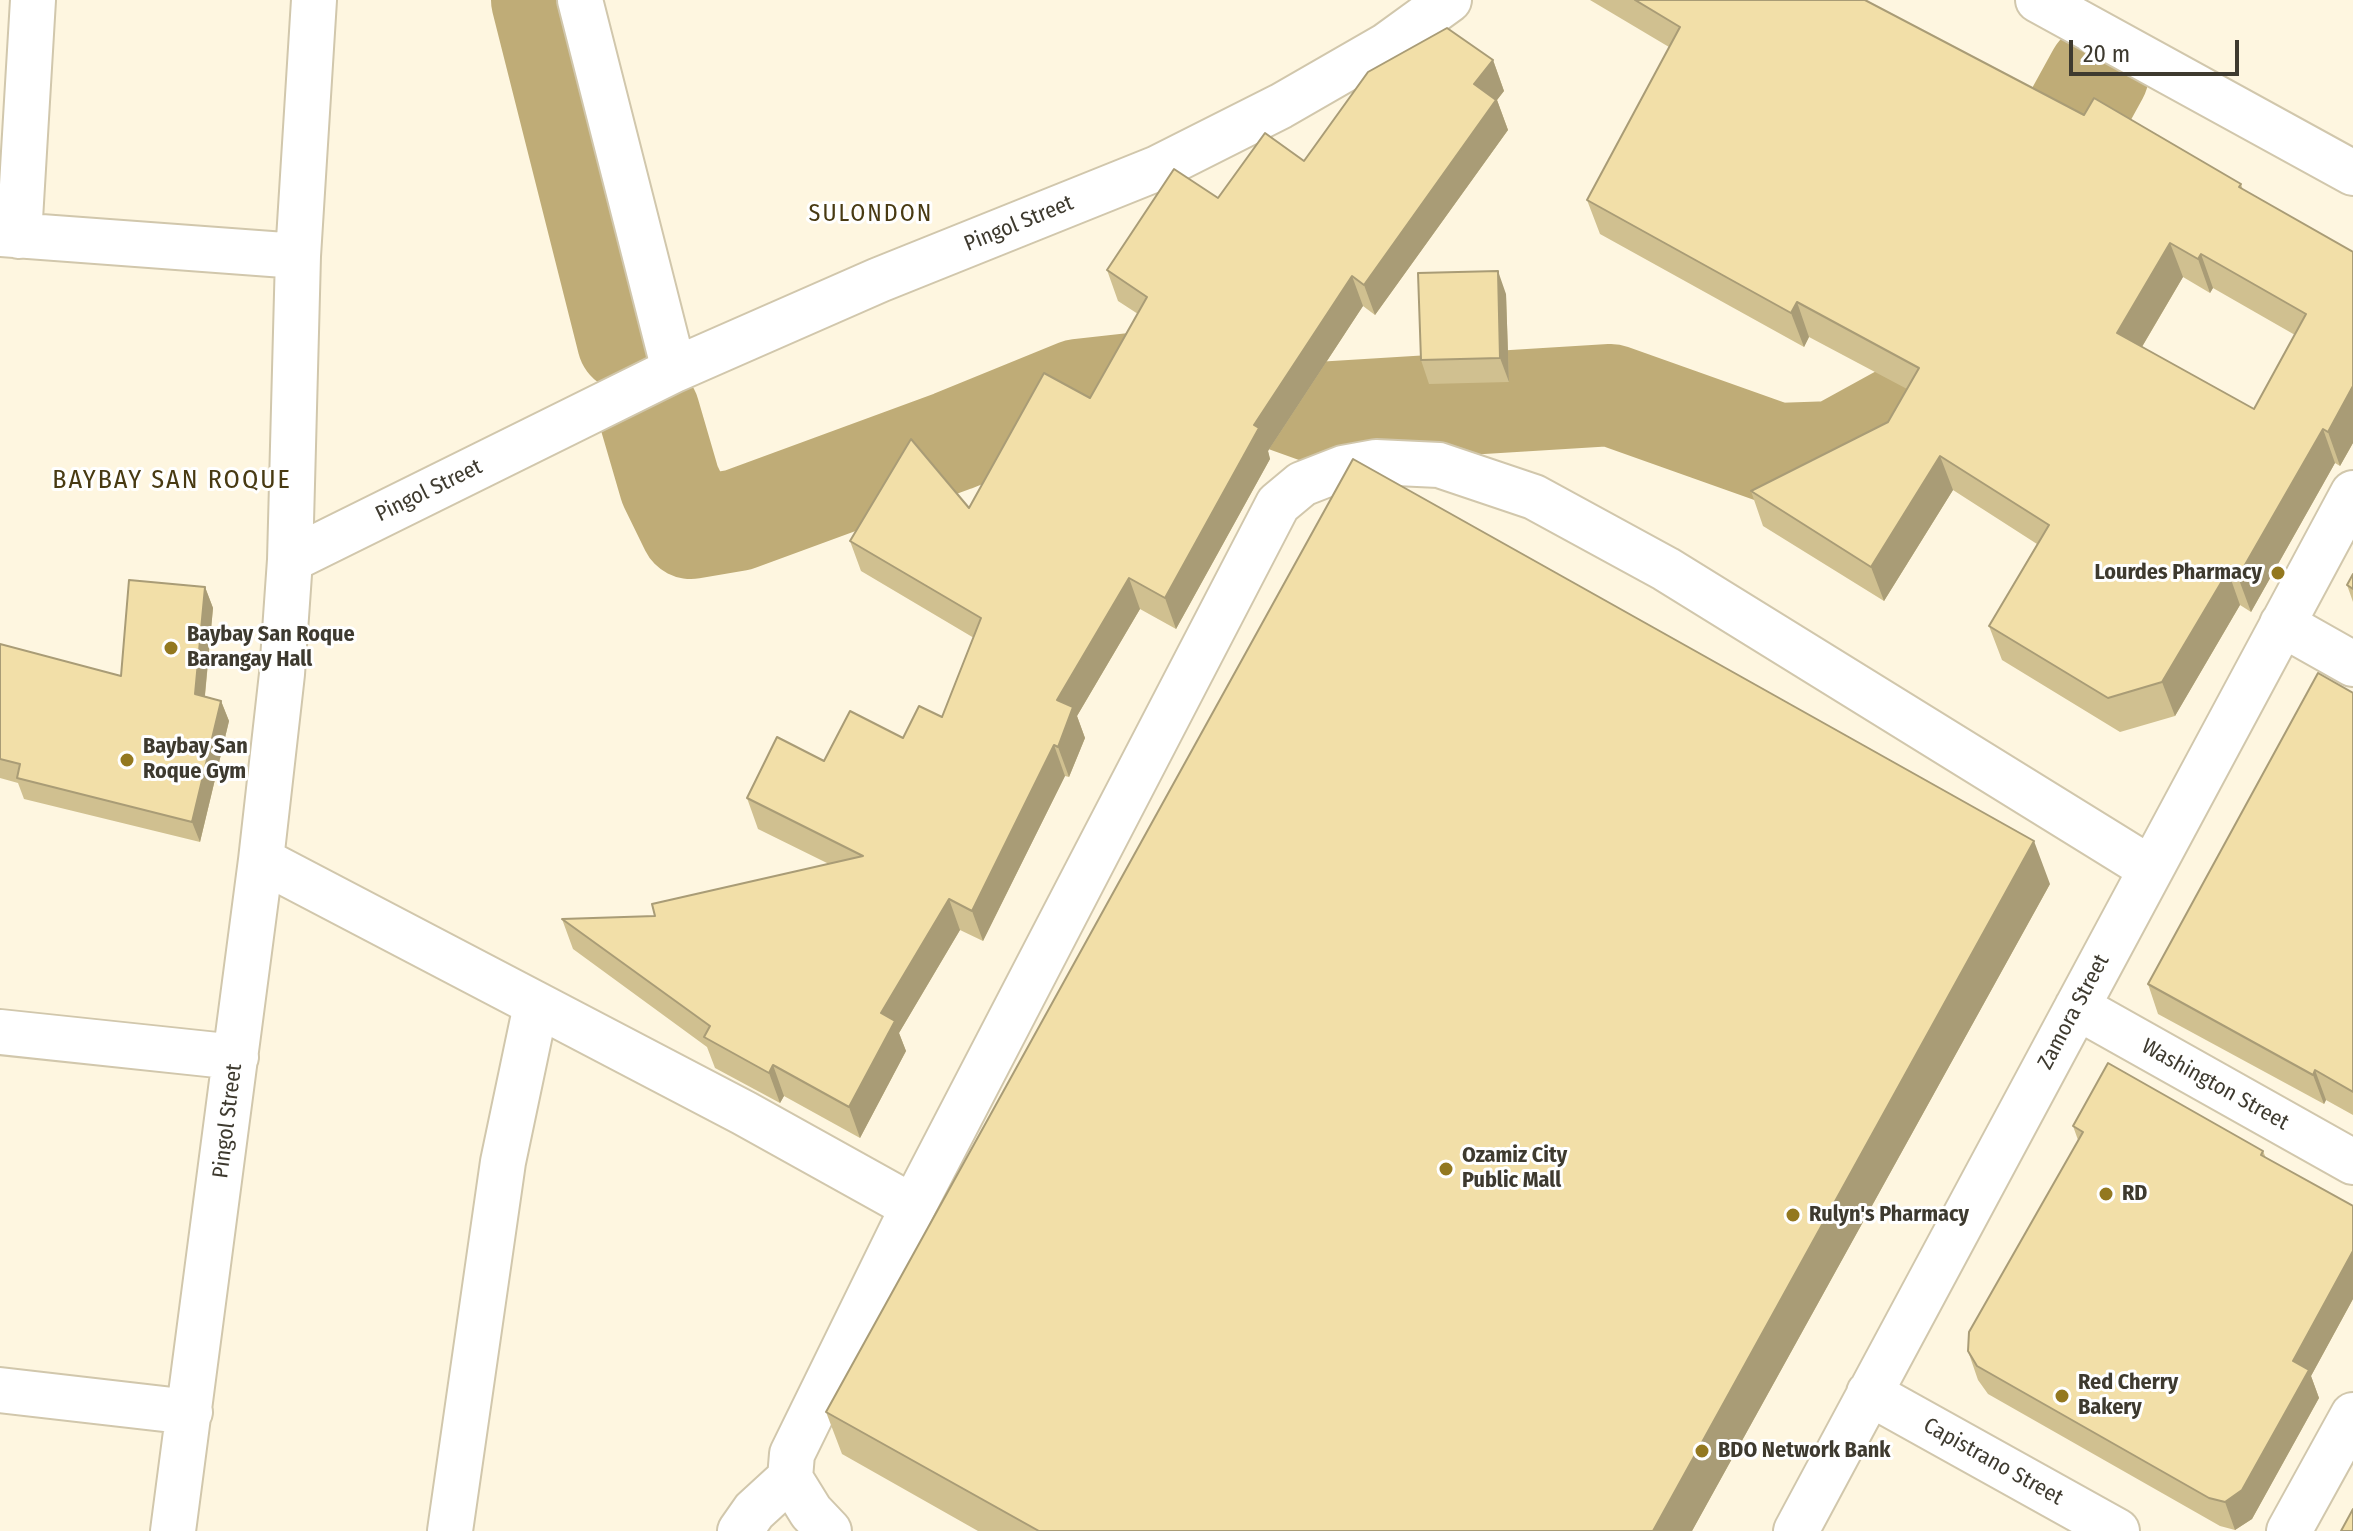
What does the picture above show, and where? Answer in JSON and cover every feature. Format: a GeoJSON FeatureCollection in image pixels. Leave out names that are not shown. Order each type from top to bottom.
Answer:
{"type":"FeatureCollection","features":[{"type":"Feature","properties":{"kind":"street"},"geometry":{"type":"LineString","coordinates":[[33,0],[9,235],[298,256]]}},
{"type":"Feature","properties":{"kind":"street"},"geometry":{"type":"LineString","coordinates":[[290,560],[298,256],[314,0]]}},
{"type":"Feature","properties":{"kind":"street"},"geometry":{"type":"LineString","coordinates":[[580,0],[674,370]]}},
{"type":"Feature","properties":{"kind":"street","name":"Pingol Street"},"geometry":{"type":"LineString","coordinates":[[173,1531],[261,860],[281,689],[290,560],[674,370],[879,280],[1158,168],[1281,106],[1387,45],[1449,0]]}},
{"type":"Feature","properties":{"kind":"street"},"geometry":{"type":"LineString","coordinates":[[2038,0],[2353,173]]}},
{"type":"Feature","properties":{"kind":"street"},"geometry":{"type":"LineString","coordinates":[[829,1531],[811,1512],[790,1478],[792,1454],[913,1207],[1278,504],[1302,484],[1343,468],[1376,462],[1439,465],[1534,497],[1679,577],[2151,869]]}},
{"type":"Feature","properties":{"kind":"street","name":"Zamora Street"},"geometry":{"type":"LineString","coordinates":[[1796,1531],[2353,493]]}},
{"type":"Feature","properties":{"kind":"street"},"geometry":{"type":"LineString","coordinates":[[2282,624],[2353,664]]}},
{"type":"Feature","properties":{"kind":"street"},"geometry":{"type":"LineString","coordinates":[[261,860],[744,1113],[913,1207]]}},
{"type":"Feature","properties":{"kind":"street"},"geometry":{"type":"LineString","coordinates":[[450,1531],[503,1162],[536,1005]]}},
{"type":"Feature","properties":{"kind":"street","name":"Washington Street"},"geometry":{"type":"LineString","coordinates":[[2077,1007],[2353,1162]]}},
{"type":"Feature","properties":{"kind":"street"},"geometry":{"type":"LineString","coordinates":[[0,1032],[236,1057]]}},
{"type":"Feature","properties":{"kind":"street"},"geometry":{"type":"LineString","coordinates":[[0,1390],[190,1412]]}},
{"type":"Feature","properties":{"kind":"street","name":"Capistrano Street"},"geometry":{"type":"LineString","coordinates":[[1869,1393],[2117,1531]]}},
{"type":"Feature","properties":{"kind":"street"},"geometry":{"type":"LineString","coordinates":[[2289,1531],[2353,1415]]}},
{"type":"Feature","properties":{"kind":"street"},"geometry":{"type":"LineString","coordinates":[[740,1531],[754,1511],[790,1478]]}},
{"type":"Feature","properties":{"kind":"building"},"geometry":{"type":"Polygon","coordinates":[[[1635,0],[1865,0],[2084,115],[2094,98],[2353,252],[2353,386],[2328,432],[2323,429],[2238,577],[2228,571],[2162,682],[2108,698],[1989,626],[2049,525],[1940,456],[1871,567],[1751,491],[1888,422],[1919,368],[1797,302],[1791,313],[1587,200],[1680,27],[1635,0]],[[2170,243],[2117,333],[2254,409],[2306,314],[2201,254],[2198,259],[2170,243]]]}},
{"type":"Feature","properties":{"kind":"building"},"geometry":{"type":"Polygon","coordinates":[[[1447,28],[1493,60],[1474,84],[1496,100],[1364,285],[1352,276],[1254,425],[1259,428],[1165,598],[1129,578],[1057,700],[1073,707],[1058,747],[1054,745],[972,911],[949,899],[881,1013],[895,1021],[849,1107],[773,1065],[769,1073],[704,1037],[710,1026],[562,919],[655,916],[652,904],[863,856],[747,798],[777,737],[824,761],[850,711],[903,738],[919,706],[942,717],[981,618],[850,541],[911,439],[969,508],[1044,373],[1090,398],[1147,297],[1107,270],[1174,169],[1218,198],[1265,133],[1304,161],[1368,72],[1447,28]]]}},
{"type":"Feature","properties":{"kind":"building"},"geometry":{"type":"Polygon","coordinates":[[[1498,271],[1500,358],[1421,360],[1418,273],[1498,271]]]}},
{"type":"Feature","properties":{"kind":"building","name":"Ozamiz City Public Mall"},"geometry":{"type":"Polygon","coordinates":[[[1353,459],[2034,841],[1653,1531],[1039,1531],[826,1412],[1353,459]]]}},
{"type":"Feature","properties":{"kind":"building"},"geometry":{"type":"Polygon","coordinates":[[[2353,574],[2353,589],[2347,585],[2353,574]]]}},
{"type":"Feature","properties":{"kind":"building"},"geometry":{"type":"Polygon","coordinates":[[[129,580],[205,587],[195,694],[221,701],[192,822],[17,778],[20,764],[0,759],[0,644],[121,676],[129,580]]]}},
{"type":"Feature","properties":{"kind":"building"},"geometry":{"type":"Polygon","coordinates":[[[2318,673],[2353,693],[2353,1092],[2315,1070],[2313,1075],[2148,984],[2318,673]]]}},
{"type":"Feature","properties":{"kind":"building"},"geometry":{"type":"Polygon","coordinates":[[[2108,1063],[2353,1206],[2353,1251],[2293,1361],[2309,1370],[2242,1490],[2225,1502],[2209,1498],[1977,1366],[1968,1351],[1969,1332],[2083,1132],[2073,1126],[2108,1063]]]}},
{"type":"Feature","properties":{"kind":"building"},"geometry":{"type":"Polygon","coordinates":[[[2353,1509],[2353,1531],[2341,1531],[2353,1509]]]}},
{"type":"Feature","properties":{"kind":"waterway"},"geometry":{"type":"LineString","coordinates":[[542,0],[628,341]]}},
{"type":"Feature","properties":{"kind":"waterway"},"geometry":{"type":"LineString","coordinates":[[2010,234],[2098,74]]}},
{"type":"Feature","properties":{"kind":"waterway"},"geometry":{"type":"LineString","coordinates":[[649,413],[670,485],[691,528],[738,520],[953,441],[1078,390],[1204,376],[1241,385],[1319,413],[1611,395],[1777,454],[1835,452],[1915,408],[1936,369]]}},
{"type":"Feature","properties":{"kind":"place","name":"Lourdes Pharmacy"},"geometry":{"type":"Point","coordinates":[2278,573]}},
{"type":"Feature","properties":{"kind":"place","name":"Baybay San Roque Barangay Hall"},"geometry":{"type":"Point","coordinates":[171,648]}},
{"type":"Feature","properties":{"kind":"place","name":"Baybay San Roque Gym"},"geometry":{"type":"Point","coordinates":[127,760]}},
{"type":"Feature","properties":{"kind":"place","name":"Ozamiz City Public Mall"},"geometry":{"type":"Point","coordinates":[1446,1169]}},
{"type":"Feature","properties":{"kind":"place","name":"RD"},"geometry":{"type":"Point","coordinates":[2106,1194]}},
{"type":"Feature","properties":{"kind":"place","name":"Rulyn's Pharmacy"},"geometry":{"type":"Point","coordinates":[1793,1215]}},
{"type":"Feature","properties":{"kind":"place","name":"Red Cherry Bakery"},"geometry":{"type":"Point","coordinates":[2062,1396]}},
{"type":"Feature","properties":{"kind":"place","name":"BDO Network Bank"},"geometry":{"type":"Point","coordinates":[1702,1451]}},
{"type":"Feature","properties":{"kind":"district","name":"SULONDON"},"geometry":{"type":"Point","coordinates":[871,214]}},
{"type":"Feature","properties":{"kind":"district","name":"BAYBAY SAN ROQUE"},"geometry":{"type":"Point","coordinates":[172,481]}}]}
